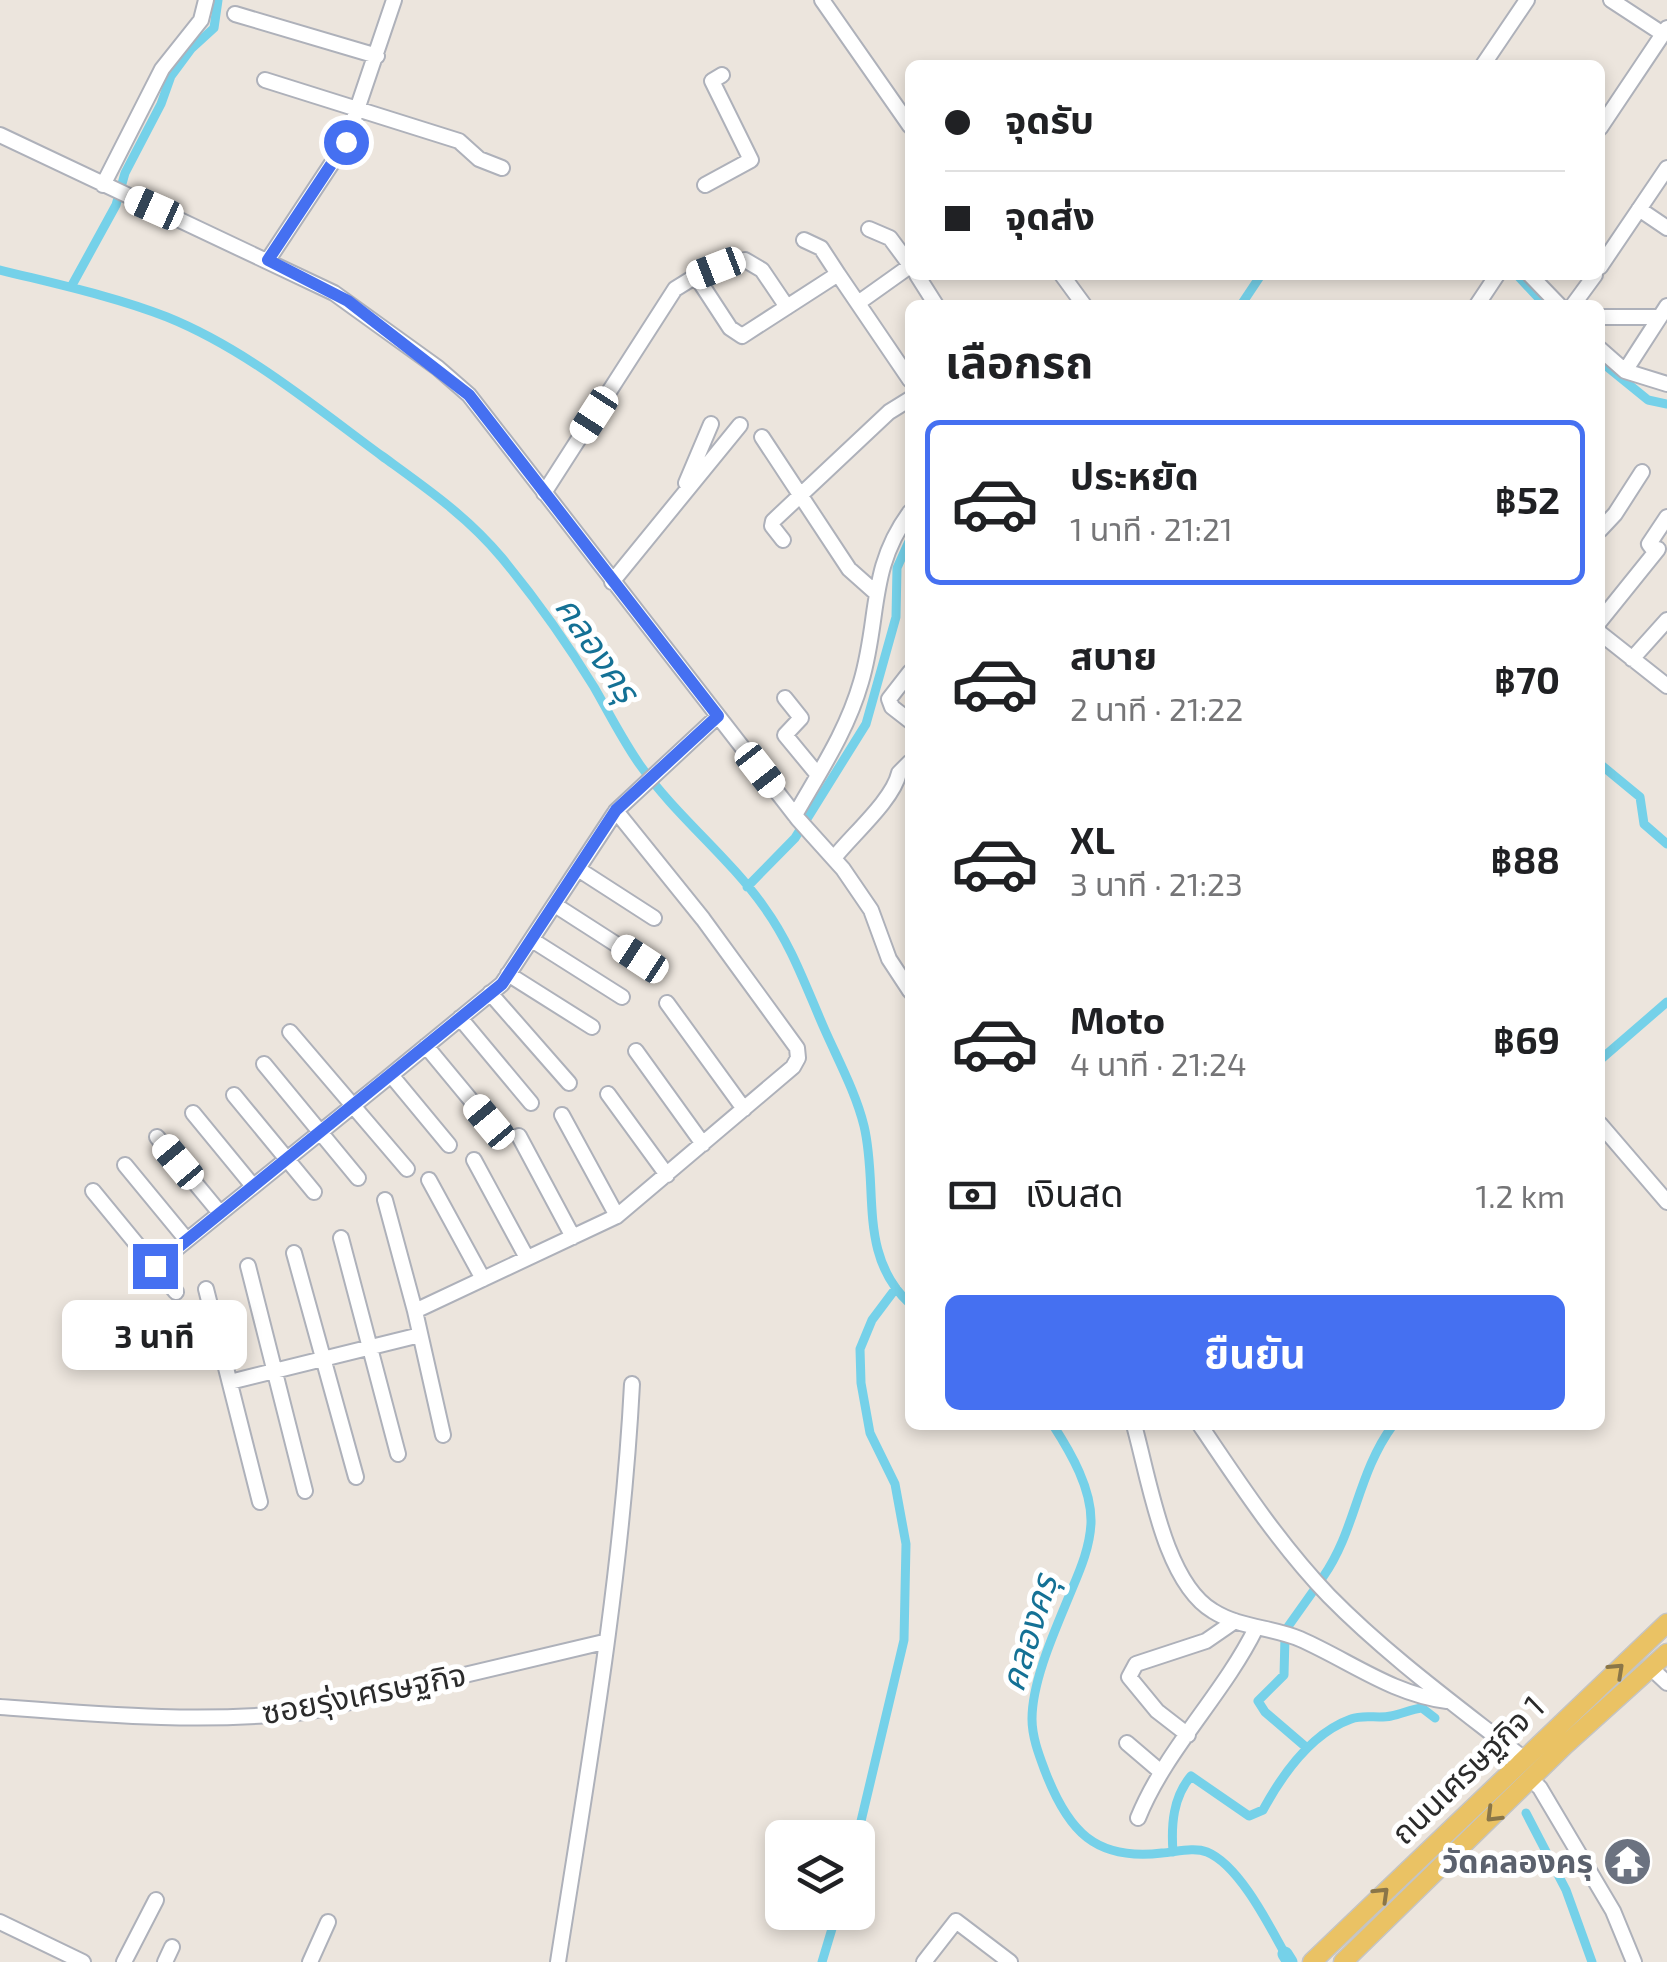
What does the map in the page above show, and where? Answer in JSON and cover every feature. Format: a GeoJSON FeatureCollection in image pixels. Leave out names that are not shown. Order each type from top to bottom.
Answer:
{"type":"FeatureCollection","features":[{"type":"Feature","properties":{"kind":"main road","name":"ถนนเศรษฐกิจ 1"},"geometry":{"type":"LineString","coordinates":[[1312,1962],[1667,1623]]}},
{"type":"Feature","properties":{"kind":"main road","name":"ถนนเศรษฐกิจ 1"},"geometry":{"type":"LineString","coordinates":[[1343,1962],[1530,1778],[1667,1653]]}},
{"type":"Feature","properties":{"kind":"street"},"geometry":{"type":"LineString","coordinates":[[113,190],[162,69],[201,20],[206,0]]}},
{"type":"Feature","properties":{"kind":"street"},"geometry":{"type":"LineString","coordinates":[[268,260],[346,142],[394,0]]}},
{"type":"Feature","properties":{"kind":"street"},"geometry":{"type":"LineString","coordinates":[[822,0],[905,119]]}},
{"type":"Feature","properties":{"kind":"street"},"geometry":{"type":"LineString","coordinates":[[1486,60],[1527,0]]}},
{"type":"Feature","properties":{"kind":"street"},"geometry":{"type":"LineString","coordinates":[[1605,121],[1665,31],[1611,0]]}},
{"type":"Feature","properties":{"kind":"street"},"geometry":{"type":"LineString","coordinates":[[235,14],[376,56]]}},
{"type":"Feature","properties":{"kind":"street"},"geometry":{"type":"LineString","coordinates":[[706,185],[751,160],[712,81],[722,75]]}},
{"type":"Feature","properties":{"kind":"street"},"geometry":{"type":"LineString","coordinates":[[265,80],[459,140],[479,159],[502,168]]}},
{"type":"Feature","properties":{"kind":"street"},"geometry":{"type":"LineString","coordinates":[[0,135],[348,301],[450,379],[489,418],[612,582],[797,817],[834,858],[871,910],[889,959],[905,983]]}},
{"type":"Feature","properties":{"kind":"street"},"geometry":{"type":"LineString","coordinates":[[1605,260],[1667,168]]}},
{"type":"Feature","properties":{"kind":"street"},"geometry":{"type":"LineString","coordinates":[[1639,209],[1667,228]]}},
{"type":"Feature","properties":{"kind":"street"},"geometry":{"type":"LineString","coordinates":[[869,229],[890,238],[905,259]]}},
{"type":"Feature","properties":{"kind":"street"},"geometry":{"type":"LineString","coordinates":[[804,240],[821,248],[905,372]]}},
{"type":"Feature","properties":{"kind":"street"},"geometry":{"type":"LineString","coordinates":[[544,492],[668,296],[696,276],[735,261],[754,262],[787,306]]}},
{"type":"Feature","properties":{"kind":"street"},"geometry":{"type":"LineString","coordinates":[[858,302],[905,269]]}},
{"type":"Feature","properties":{"kind":"street"},"geometry":{"type":"LineString","coordinates":[[696,276],[738,336],[748,334],[838,274]]}},
{"type":"Feature","properties":{"kind":"street"},"geometry":{"type":"LineString","coordinates":[[1535,280],[1554,300]]}},
{"type":"Feature","properties":{"kind":"street"},"geometry":{"type":"LineString","coordinates":[[1605,317],[1662,311]]}},
{"type":"Feature","properties":{"kind":"street"},"geometry":{"type":"LineString","coordinates":[[1626,371],[1662,311]]}},
{"type":"Feature","properties":{"kind":"street"},"geometry":{"type":"LineString","coordinates":[[1605,353],[1626,371],[1667,384]]}},
{"type":"Feature","properties":{"kind":"street"},"geometry":{"type":"LineString","coordinates":[[783,540],[772,523],[889,412],[905,402]]}},
{"type":"Feature","properties":{"kind":"street"},"geometry":{"type":"LineString","coordinates":[[682,496],[711,424]]}},
{"type":"Feature","properties":{"kind":"street"},"geometry":{"type":"LineString","coordinates":[[612,582],[740,425]]}},
{"type":"Feature","properties":{"kind":"street"},"geometry":{"type":"LineString","coordinates":[[762,437],[849,569],[876,593]]}},
{"type":"Feature","properties":{"kind":"street"},"geometry":{"type":"LineString","coordinates":[[1605,524],[1642,472]]}},
{"type":"Feature","properties":{"kind":"street"},"geometry":{"type":"LineString","coordinates":[[1605,614],[1657,551],[1649,544],[1667,517]]}},
{"type":"Feature","properties":{"kind":"street"},"geometry":{"type":"LineString","coordinates":[[797,817],[853,708],[869,653],[880,566],[905,529]]}},
{"type":"Feature","properties":{"kind":"street"},"geometry":{"type":"LineString","coordinates":[[1632,659],[1667,620]]}},
{"type":"Feature","properties":{"kind":"street"},"geometry":{"type":"LineString","coordinates":[[1605,638],[1667,686]]}},
{"type":"Feature","properties":{"kind":"street"},"geometry":{"type":"LineString","coordinates":[[905,678],[889,699],[892,707],[905,717]]}},
{"type":"Feature","properties":{"kind":"street"},"geometry":{"type":"LineString","coordinates":[[785,698],[802,718],[785,736],[818,775]]}},
{"type":"Feature","properties":{"kind":"street"},"geometry":{"type":"LineString","coordinates":[[155,1266],[490,993],[532,940],[616,810],[718,716]]}},
{"type":"Feature","properties":{"kind":"street"},"geometry":{"type":"LineString","coordinates":[[834,858],[905,768]]}},
{"type":"Feature","properties":{"kind":"street"},"geometry":{"type":"LineString","coordinates":[[415,1311],[617,1216],[744,1110],[793,1067],[798,1058],[797,1048],[704,918],[616,810]]}},
{"type":"Feature","properties":{"kind":"street"},"geometry":{"type":"LineString","coordinates":[[578,869],[654,918]]}},
{"type":"Feature","properties":{"kind":"street"},"geometry":{"type":"LineString","coordinates":[[555,904],[640,959]]}},
{"type":"Feature","properties":{"kind":"street"},"geometry":{"type":"LineString","coordinates":[[532,940],[622,996]]}},
{"type":"Feature","properties":{"kind":"street"},"geometry":{"type":"LineString","coordinates":[[508,974],[592,1027]]}},
{"type":"Feature","properties":{"kind":"street"},"geometry":{"type":"LineString","coordinates":[[490,993],[570,1083]]}},
{"type":"Feature","properties":{"kind":"street"},"geometry":{"type":"LineString","coordinates":[[667,1003],[744,1110]]}},
{"type":"Feature","properties":{"kind":"street"},"geometry":{"type":"LineString","coordinates":[[460,1018],[531,1104]]}},
{"type":"Feature","properties":{"kind":"street"},"geometry":{"type":"LineString","coordinates":[[290,1032],[407,1169]]}},
{"type":"Feature","properties":{"kind":"street"},"geometry":{"type":"LineString","coordinates":[[426,1046],[489,1122]]}},
{"type":"Feature","properties":{"kind":"street"},"geometry":{"type":"LineString","coordinates":[[636,1052],[704,1144]]}},
{"type":"Feature","properties":{"kind":"street"},"geometry":{"type":"LineString","coordinates":[[264,1064],[358,1178]]}},
{"type":"Feature","properties":{"kind":"street"},"geometry":{"type":"LineString","coordinates":[[391,1075],[449,1145]]}},
{"type":"Feature","properties":{"kind":"street"},"geometry":{"type":"LineString","coordinates":[[608,1094],[668,1175]]}},
{"type":"Feature","properties":{"kind":"street"},"geometry":{"type":"LineString","coordinates":[[234,1096],[314,1192]]}},
{"type":"Feature","properties":{"kind":"street"},"geometry":{"type":"LineString","coordinates":[[193,1112],[252,1186]]}},
{"type":"Feature","properties":{"kind":"street"},"geometry":{"type":"LineString","coordinates":[[562,1115],[617,1216]]}},
{"type":"Feature","properties":{"kind":"street"},"geometry":{"type":"LineString","coordinates":[[1605,1130],[1667,1202]]}},
{"type":"Feature","properties":{"kind":"street"},"geometry":{"type":"LineString","coordinates":[[519,1136],[573,1237]]}},
{"type":"Feature","properties":{"kind":"street"},"geometry":{"type":"LineString","coordinates":[[157,1137],[220,1213]]}},
{"type":"Feature","properties":{"kind":"street"},"geometry":{"type":"LineString","coordinates":[[474,1160],[527,1258]]}},
{"type":"Feature","properties":{"kind":"street"},"geometry":{"type":"LineString","coordinates":[[125,1165],[186,1239]]}},
{"type":"Feature","properties":{"kind":"street"},"geometry":{"type":"LineString","coordinates":[[429,1180],[483,1279]]}},
{"type":"Feature","properties":{"kind":"street"},"geometry":{"type":"LineString","coordinates":[[92,1192],[176,1292]]}},
{"type":"Feature","properties":{"kind":"street"},"geometry":{"type":"LineString","coordinates":[[385,1200],[443,1435]]}},
{"type":"Feature","properties":{"kind":"street"},"geometry":{"type":"LineString","coordinates":[[340,1238],[398,1454]]}},
{"type":"Feature","properties":{"kind":"street"},"geometry":{"type":"LineString","coordinates":[[294,1253],[356,1478]]}},
{"type":"Feature","properties":{"kind":"street"},"geometry":{"type":"LineString","coordinates":[[248,1266],[305,1490]]}},
{"type":"Feature","properties":{"kind":"street"},"geometry":{"type":"LineString","coordinates":[[206,1289],[260,1502]]}},
{"type":"Feature","properties":{"kind":"street"},"geometry":{"type":"LineString","coordinates":[[230,1382],[420,1335]]}},
{"type":"Feature","properties":{"kind":"street"},"geometry":{"type":"LineString","coordinates":[[558,1962],[617,1558],[632,1384]]}},
{"type":"Feature","properties":{"kind":"street"},"geometry":{"type":"LineString","coordinates":[[1135,1430],[1174,1562],[1192,1593],[1212,1611],[1297,1638],[1426,1699],[1451,1702]]}},
{"type":"Feature","properties":{"kind":"street"},"geometry":{"type":"LineString","coordinates":[[1204,1430],[1266,1519],[1326,1592],[1397,1659],[1523,1758]]}},
{"type":"Feature","properties":{"kind":"street"},"geometry":{"type":"LineString","coordinates":[[1188,1734],[1156,1712],[1130,1677],[1131,1670],[1136,1664],[1206,1641],[1235,1621]]}},
{"type":"Feature","properties":{"kind":"street"},"geometry":{"type":"LineString","coordinates":[[1138,1818],[1161,1772],[1241,1659],[1256,1628]]}},
{"type":"Feature","properties":{"kind":"street","name":"ซอยรุ่งเศรษฐกิจ"},"geometry":{"type":"LineString","coordinates":[[0,1707],[271,1716],[312,1711],[604,1642]]}},
{"type":"Feature","properties":{"kind":"street"},"geometry":{"type":"LineString","coordinates":[[1651,1668],[1667,1682]]}},
{"type":"Feature","properties":{"kind":"street"},"geometry":{"type":"LineString","coordinates":[[1127,1743],[1161,1772]]}},
{"type":"Feature","properties":{"kind":"street"},"geometry":{"type":"LineString","coordinates":[[1530,1778],[1540,1788],[1613,1911],[1634,1962]]}},
{"type":"Feature","properties":{"kind":"street"},"geometry":{"type":"LineString","coordinates":[[124,1962],[156,1900]]}},
{"type":"Feature","properties":{"kind":"street"},"geometry":{"type":"LineString","coordinates":[[924,1962],[956,1921],[1010,1962]]}},
{"type":"Feature","properties":{"kind":"street"},"geometry":{"type":"LineString","coordinates":[[0,1922],[83,1962]]}},
{"type":"Feature","properties":{"kind":"street"},"geometry":{"type":"LineString","coordinates":[[310,1962],[328,1922]]}},
{"type":"Feature","properties":{"kind":"street"},"geometry":{"type":"LineString","coordinates":[[165,1962],[172,1946]]}},
{"type":"Feature","properties":{"kind":"waterway"},"geometry":{"type":"LineString","coordinates":[[71,287],[116,205],[125,173],[171,76],[191,49],[214,28],[218,0]]}},
{"type":"Feature","properties":{"kind":"waterway","name":"คลองครุ"},"geometry":{"type":"LineString","coordinates":[[0,270],[147,310],[224,345],[279,380],[430,491],[502,558],[573,654],[640,765],[750,888],[782,936],[856,1101],[868,1149],[876,1242],[893,1285],[905,1298]]}},
{"type":"Feature","properties":{"kind":"waterway"},"geometry":{"type":"LineString","coordinates":[[1244,300],[1258,280]]}},
{"type":"Feature","properties":{"kind":"waterway"},"geometry":{"type":"LineString","coordinates":[[1522,280],[1540,300]]}},
{"type":"Feature","properties":{"kind":"waterway"},"geometry":{"type":"LineString","coordinates":[[1605,365],[1648,400],[1667,404]]}},
{"type":"Feature","properties":{"kind":"waterway"},"geometry":{"type":"LineString","coordinates":[[747,887],[795,838],[866,724],[896,617],[897,568],[905,550]]}},
{"type":"Feature","properties":{"kind":"waterway"},"geometry":{"type":"LineString","coordinates":[[1605,768],[1640,797],[1644,824],[1667,844]]}},
{"type":"Feature","properties":{"kind":"waterway"},"geometry":{"type":"LineString","coordinates":[[1605,1056],[1667,1002]]}},
{"type":"Feature","properties":{"kind":"waterway","name":"คลองครุ"},"geometry":{"type":"LineString","coordinates":[[861,1820],[904,1640],[906,1544],[895,1484],[870,1433],[861,1383],[860,1349],[872,1320],[896,1288]]}},
{"type":"Feature","properties":{"kind":"waterway","name":"คลองครุ"},"geometry":{"type":"LineString","coordinates":[[1056,1430],[1084,1484],[1091,1523],[1084,1557],[1046,1653],[1033,1703],[1035,1739],[1054,1792],[1074,1825],[1102,1846],[1139,1854],[1196,1850],[1219,1859],[1242,1882],[1285,1954]]}},
{"type":"Feature","properties":{"kind":"waterway"},"geometry":{"type":"LineString","coordinates":[[1323,1577],[1390,1430]]}},
{"type":"Feature","properties":{"kind":"waterway"},"geometry":{"type":"LineString","coordinates":[[1287,1628],[1314,1590]]}},
{"type":"Feature","properties":{"kind":"waterway"},"geometry":{"type":"LineString","coordinates":[[1285,1637],[1284,1675],[1258,1701],[1265,1712],[1307,1748]]}},
{"type":"Feature","properties":{"kind":"waterway"},"geometry":{"type":"LineString","coordinates":[[1173,1852],[1174,1812],[1191,1776],[1249,1816],[1263,1810],[1300,1757],[1337,1725],[1356,1718],[1386,1717],[1422,1708],[1435,1718]]}},
{"type":"Feature","properties":{"kind":"waterway"},"geometry":{"type":"LineString","coordinates":[[1526,1813],[1566,1890],[1592,1962]]}},
{"type":"Feature","properties":{"kind":"waterway","name":"คลองครุ"},"geometry":{"type":"LineString","coordinates":[[822,1962],[832,1930]]}},
{"type":"Feature","properties":{"kind":"waterway"},"geometry":{"type":"LineString","coordinates":[[1285,1954],[1290,1962]]}},
{"type":"Feature","properties":{"kind":"place","name":"วัดคลองครุ"},"geometry":{"type":"Point","coordinates":[1628,1862]}},
{"type":"Feature","properties":{"kind":"route"},"geometry":{"type":"LineString","coordinates":[[155,1266],[502,984],[616,810],[718,716],[469,395],[348,301],[268,260],[346,142]]}}]}
